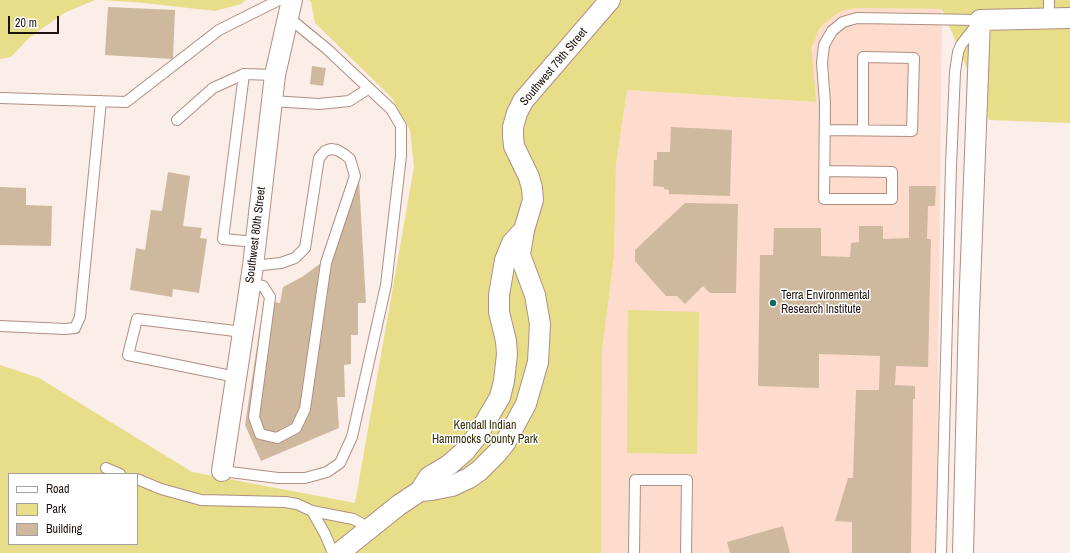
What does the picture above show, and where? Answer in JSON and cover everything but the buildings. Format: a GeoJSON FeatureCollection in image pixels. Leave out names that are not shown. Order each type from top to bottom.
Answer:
{"type":"FeatureCollection","features":[{"type":"Feature","properties":{"kind":"street","name":"Southwest 79th Street"},"geometry":{"type":"LineString","coordinates":[[420,491],[452,486],[469,478],[479,471],[505,443],[526,404],[538,362],[540,324],[536,295],[520,255],[524,230],[531,208],[533,195],[529,177],[514,146],[514,127],[517,113],[523,101],[610,0]]}},
{"type":"Feature","properties":{"kind":"street","name":"Southwest 80th Street"},"geometry":{"type":"LineString","coordinates":[[222,471],[252,275],[275,75],[286,6]]}},
{"type":"Feature","properties":{"kind":"street"},"geometry":{"type":"LineString","coordinates":[[963,553],[969,305],[980,20],[1049,9],[1070,18]]}},
{"type":"Feature","properties":{"kind":"street","name":"Southwest 79th Street"},"geometry":{"type":"LineString","coordinates":[[339,553],[399,505],[420,491],[429,477],[449,465],[471,444],[500,397],[504,381],[507,354],[506,341],[498,303],[501,277],[504,260],[512,243],[524,230]]}},
{"type":"Feature","properties":{"kind":"lane"},"geometry":{"type":"LineString","coordinates":[[0,98],[126,102],[219,30],[286,6],[327,49],[391,109],[401,126],[401,156],[386,286],[352,438],[340,462],[326,472],[305,478],[278,478],[222,471]]}},
{"type":"Feature","properties":{"kind":"lane"},"geometry":{"type":"LineString","coordinates":[[825,171],[892,172],[892,199],[824,199],[825,103],[822,63],[824,45],[827,37],[836,26],[847,20],[857,18],[980,20]]}},
{"type":"Feature","properties":{"kind":"lane"},"geometry":{"type":"LineString","coordinates":[[941,553],[951,166],[955,72],[958,52],[961,45],[980,20]]}},
{"type":"Feature","properties":{"kind":"lane"},"geometry":{"type":"LineString","coordinates":[[825,130],[912,131],[914,58],[863,57],[863,130]]}},
{"type":"Feature","properties":{"kind":"lane"},"geometry":{"type":"LineString","coordinates":[[244,74],[223,239],[256,242]]}},
{"type":"Feature","properties":{"kind":"lane"},"geometry":{"type":"LineString","coordinates":[[177,120],[213,88],[244,74],[275,75]]}},
{"type":"Feature","properties":{"kind":"lane"},"geometry":{"type":"LineString","coordinates":[[272,101],[319,104],[349,101],[368,89]]}},
{"type":"Feature","properties":{"kind":"lane"},"geometry":{"type":"LineString","coordinates":[[0,326],[65,329],[75,328],[80,317],[101,101]]}},
{"type":"Feature","properties":{"kind":"lane"},"geometry":{"type":"LineString","coordinates":[[331,149],[337,150],[344,154],[350,159],[355,176],[326,263],[305,409],[296,428],[277,438],[260,434],[254,417],[270,297],[263,286],[252,275],[294,258],[305,248],[319,158],[325,151],[331,149]]}},
{"type":"Feature","properties":{"kind":"lane"},"geometry":{"type":"LineString","coordinates":[[236,377],[128,355],[136,319],[243,332]]}},
{"type":"Feature","properties":{"kind":"lane"},"geometry":{"type":"LineString","coordinates":[[106,468],[118,473]]}},
{"type":"Feature","properties":{"kind":"lane"},"geometry":{"type":"LineString","coordinates":[[138,479],[161,490],[201,500],[285,502],[297,504],[312,511],[353,519],[370,528]]}},
{"type":"Feature","properties":{"kind":"lane"},"geometry":{"type":"LineString","coordinates":[[634,553],[635,480],[687,480],[686,553]]}},
{"type":"Feature","properties":{"kind":"lane"},"geometry":{"type":"LineString","coordinates":[[312,511],[325,534],[333,553]]}},
{"type":"Feature","properties":{"kind":"shaded area","name":"Terra Environmental Research Institute"},"geometry":{"type":"Polygon","coordinates":[[[858,8],[942,9],[936,553],[601,553],[602,351],[614,256],[616,165],[627,90],[815,102],[812,53],[815,38],[825,23],[835,15],[844,10],[858,8]]]}},
{"type":"Feature","properties":{"kind":"green space"},"geometry":{"type":"Polygon","coordinates":[[[0,0],[95,0],[64,13],[29,38],[11,57],[0,59],[0,0]]]}},
{"type":"Feature","properties":{"kind":"green space"},"geometry":{"type":"Polygon","coordinates":[[[102,0],[246,0],[241,4],[215,11],[102,0]]]}},
{"type":"Feature","properties":{"kind":"green space","name":"Kendall Indian Hammocks County Park"},"geometry":{"type":"Polygon","coordinates":[[[309,0],[1070,0],[1070,123],[989,120],[942,9],[858,8],[844,10],[835,15],[819,30],[812,47],[816,102],[627,90],[616,165],[614,256],[602,351],[601,553],[0,553],[0,365],[39,378],[192,472],[355,503],[414,167],[410,130],[392,98],[315,23],[311,2],[309,0]]]}},
{"type":"Feature","properties":{"kind":"green space"},"geometry":{"type":"Polygon","coordinates":[[[628,310],[699,312],[697,454],[627,453],[628,310]]]}},
{"type":"Feature","properties":{"kind":"place","name":"Terra Environmental Research Institute"},"geometry":{"type":"Point","coordinates":[773,303]}}]}
